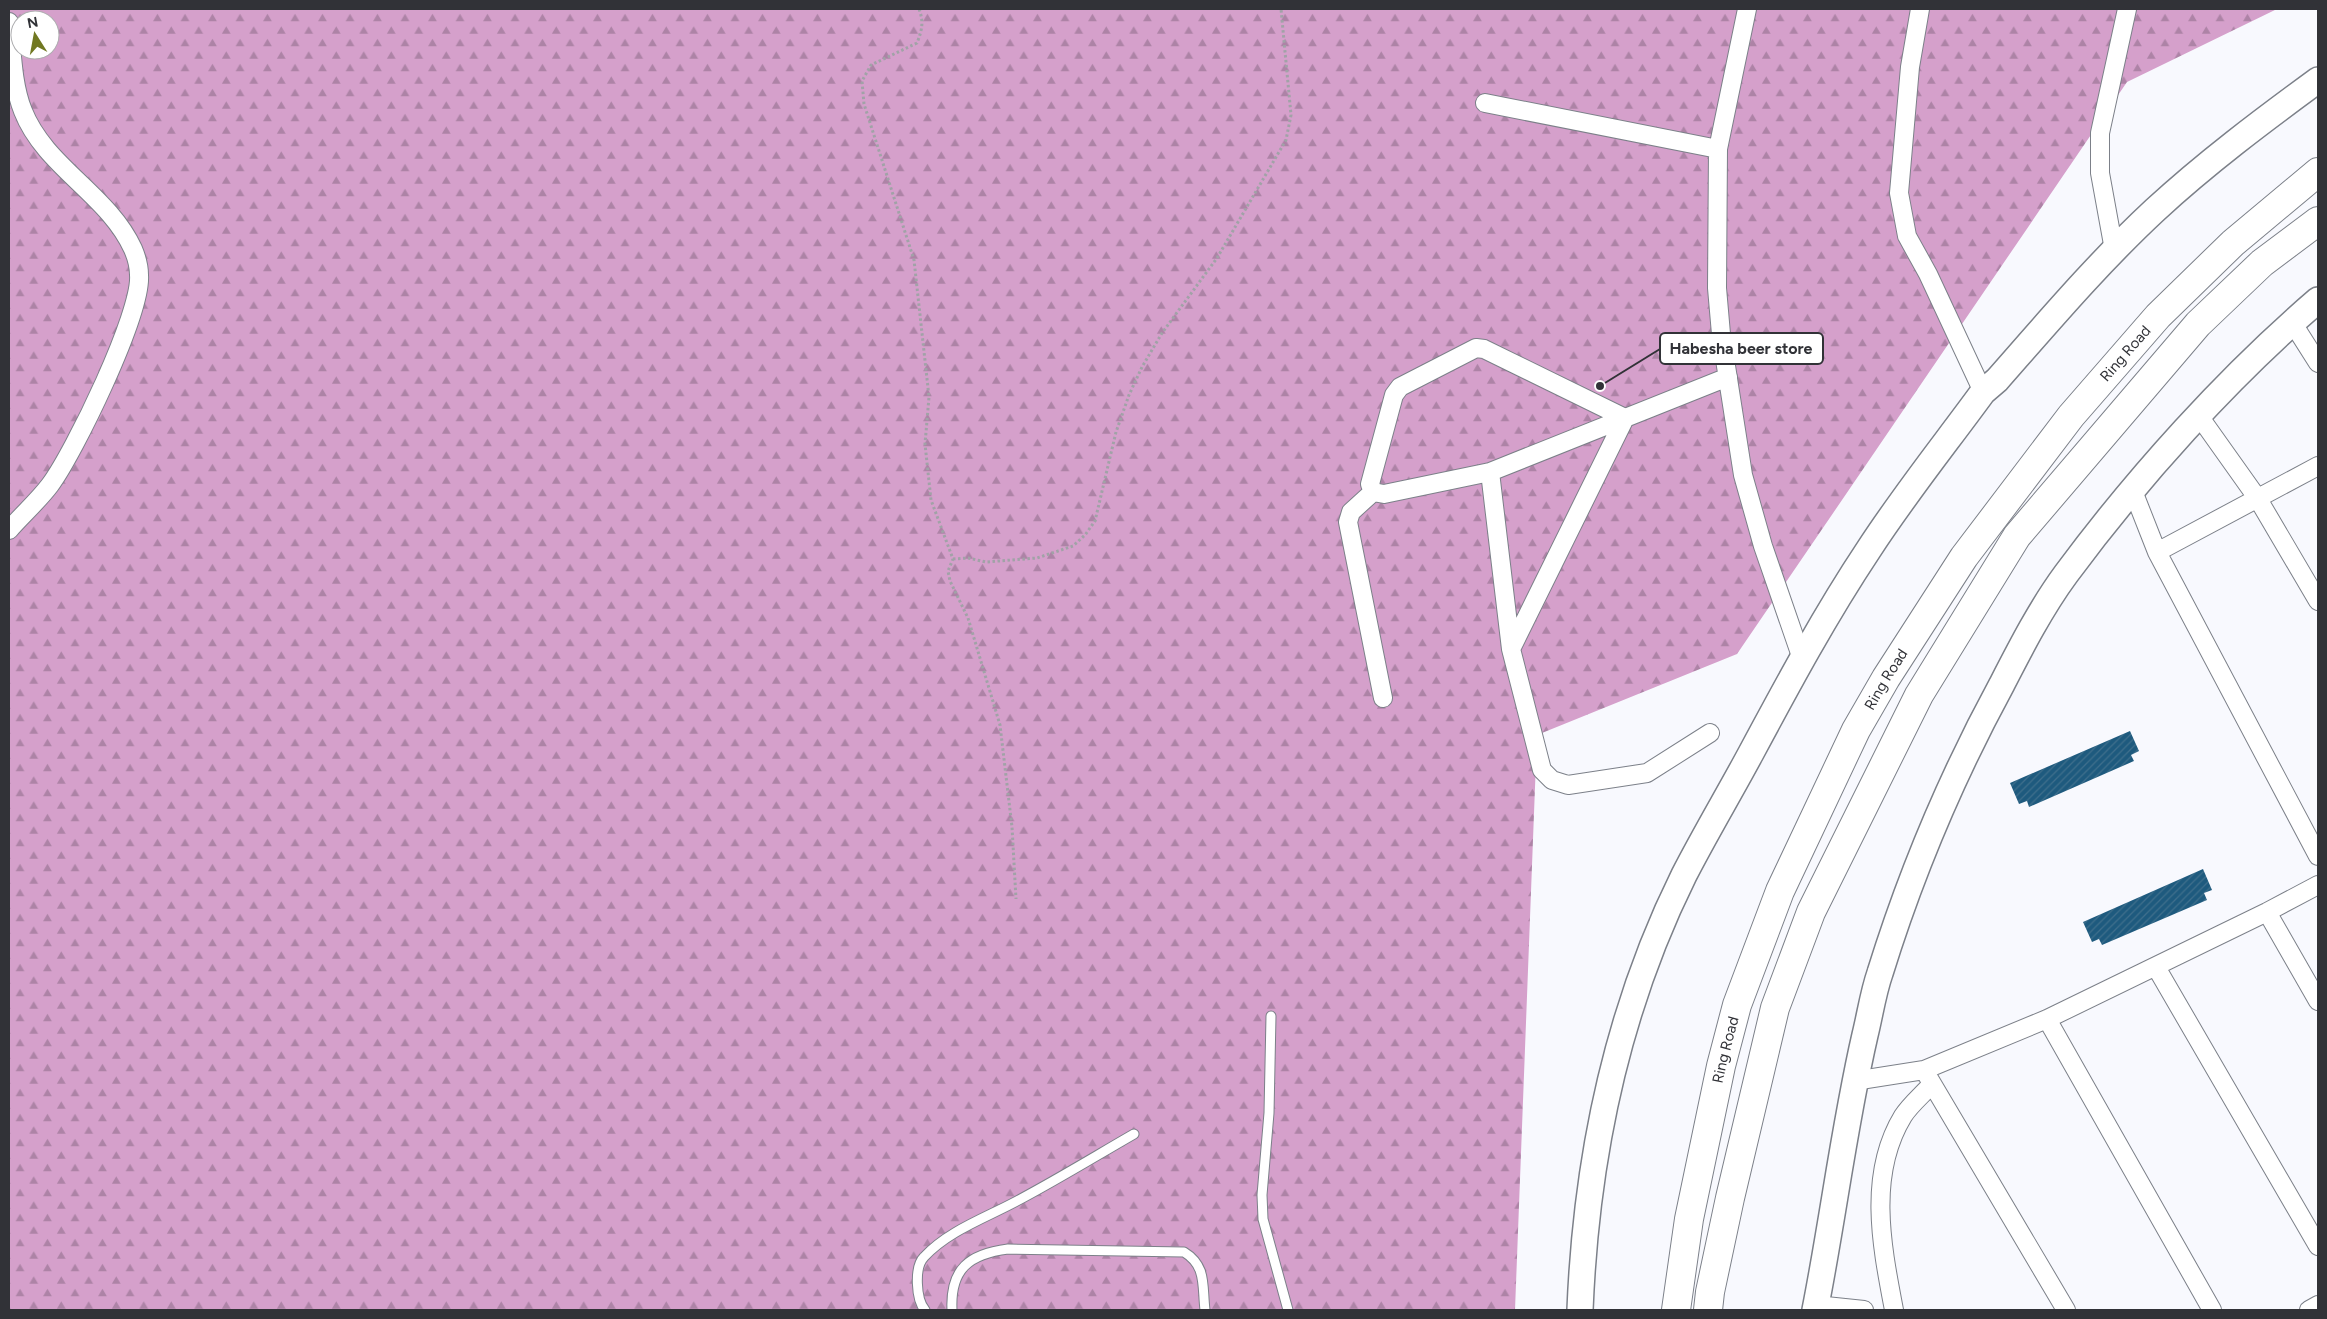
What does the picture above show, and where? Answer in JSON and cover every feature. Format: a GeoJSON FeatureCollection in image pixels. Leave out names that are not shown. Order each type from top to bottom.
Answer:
{"type":"FeatureCollection","features":[{"type":"Feature","properties":{"kind":"highway","name":"Ring Road"},"geometry":{"type":"LineString","coordinates":[[1676,1310],[1694,1192],[1721,1066],[1737,1005],[1780,891],[1856,730],[1886,678],[1964,556],[2071,416],[2164,310],[2233,243],[2318,172]]}},
{"type":"Feature","properties":{"kind":"highway"},"geometry":{"type":"LineString","coordinates":[[1708,1310],[1710,1292],[1730,1198],[1775,1008],[1811,912],[1918,695],[2024,529],[2198,324],[2262,263],[2318,221]]}},
{"type":"Feature","properties":{"kind":"main road"},"geometry":{"type":"LineString","coordinates":[[1580,1310],[1585,1226],[1592,1170],[1610,1079],[1640,982],[1683,877],[1802,659],[1868,550],[1983,392],[1997,380],[2114,250],[2194,175],[2318,80]]}},
{"type":"Feature","properties":{"kind":"main road"},"geometry":{"type":"LineString","coordinates":[[1816,1307],[1854,1081],[1879,974],[1923,850],[1979,727],[2024,641],[2065,575],[2133,491],[2199,416],[2292,322],[2318,300]]}},
{"type":"Feature","properties":{"kind":"street"},"geometry":{"type":"LineString","coordinates":[[1747,9],[1718,149],[1717,288],[1742,474],[1763,546],[1802,659]]}},
{"type":"Feature","properties":{"kind":"street"},"geometry":{"type":"LineString","coordinates":[[1920,9],[1910,67],[1899,193],[1907,236],[1928,274],[1983,392]]}},
{"type":"Feature","properties":{"kind":"street"},"geometry":{"type":"LineString","coordinates":[[2114,250],[2100,173],[2100,133],[2127,9]]}},
{"type":"Feature","properties":{"kind":"street"},"geometry":{"type":"LineString","coordinates":[[9,22],[16,81],[22,110],[26,118],[35,134],[52,155],[120,224],[134,250],[140,275],[136,299],[122,339],[64,464],[49,487],[9,530]]}},
{"type":"Feature","properties":{"kind":"street"},"geometry":{"type":"LineString","coordinates":[[1485,103],[1718,149]]}},
{"type":"Feature","properties":{"kind":"street"},"geometry":{"type":"LineString","coordinates":[[2292,322],[2318,363]]}},
{"type":"Feature","properties":{"kind":"street"},"geometry":{"type":"LineString","coordinates":[[1373,492],[1370,484],[1394,395],[1400,387],[1476,348],[1484,349],[1624,418]]}},
{"type":"Feature","properties":{"kind":"street"},"geometry":{"type":"LineString","coordinates":[[1373,492],[1384,494],[1490,472],[1728,377]]}},
{"type":"Feature","properties":{"kind":"street"},"geometry":{"type":"LineString","coordinates":[[2199,416],[2258,499],[2318,602]]}},
{"type":"Feature","properties":{"kind":"street"},"geometry":{"type":"LineString","coordinates":[[1511,649],[1624,418]]}},
{"type":"Feature","properties":{"kind":"street"},"geometry":{"type":"LineString","coordinates":[[2157,552],[2318,466]]}},
{"type":"Feature","properties":{"kind":"street"},"geometry":{"type":"LineString","coordinates":[[1490,472],[1511,649],[1542,770],[1552,780],[1568,785],[1647,773],[1710,733]]}},
{"type":"Feature","properties":{"kind":"street"},"geometry":{"type":"LineString","coordinates":[[2133,491],[2157,552],[2318,856]]}},
{"type":"Feature","properties":{"kind":"street"},"geometry":{"type":"LineString","coordinates":[[1373,492],[1351,512],[1348,522],[1383,698]]}},
{"type":"Feature","properties":{"kind":"street"},"geometry":{"type":"LineString","coordinates":[[1854,1081],[1927,1078],[2156,967],[2318,885]]}},
{"type":"Feature","properties":{"kind":"street"},"geometry":{"type":"LineString","coordinates":[[2267,912],[2318,1001]]}},
{"type":"Feature","properties":{"kind":"street"},"geometry":{"type":"LineString","coordinates":[[2156,967],[2318,1246]]}},
{"type":"Feature","properties":{"kind":"street"},"geometry":{"type":"LineString","coordinates":[[2047,1019],[2212,1310]]}},
{"type":"Feature","properties":{"kind":"street"},"geometry":{"type":"LineString","coordinates":[[1894,1310],[1882,1247],[1880,1210],[1883,1178],[1889,1147],[1903,1116],[1927,1078]]}},
{"type":"Feature","properties":{"kind":"street"},"geometry":{"type":"LineString","coordinates":[[1927,1078],[2066,1310]]}},
{"type":"Feature","properties":{"kind":"street"},"geometry":{"type":"LineString","coordinates":[[2309,1310],[2318,1305]]}},
{"type":"Feature","properties":{"kind":"street"},"geometry":{"type":"LineString","coordinates":[[1816,1307],[1864,1310]]}},
{"type":"Feature","properties":{"kind":"lane"},"geometry":{"type":"LineString","coordinates":[[1271,1016],[1269,1113],[1262,1195],[1263,1219],[1288,1310]]}},
{"type":"Feature","properties":{"kind":"lane"},"geometry":{"type":"LineString","coordinates":[[924,1310],[919,1304],[917,1281],[923,1258],[952,1235],[1018,1201],[1134,1134]]}},
{"type":"Feature","properties":{"kind":"lane"},"geometry":{"type":"LineString","coordinates":[[952,1310],[951,1292],[957,1275],[970,1260],[988,1252],[1008,1249],[1184,1252],[1195,1259],[1202,1273],[1205,1310]]}},
{"type":"Feature","properties":{"kind":"path"},"geometry":{"type":"LineString","coordinates":[[919,9],[922,17],[922,30],[917,43],[871,65],[862,81],[864,104],[914,260],[929,397],[924,444],[931,500],[953,559],[948,571],[950,581],[968,618],[1000,725],[1012,827],[1016,899]]}},
{"type":"Feature","properties":{"kind":"path"},"geometry":{"type":"LineString","coordinates":[[953,559],[968,558],[986,562],[1037,558],[1073,546],[1086,535],[1095,521],[1116,432],[1142,367],[1162,333],[1218,258],[1286,140],[1291,115],[1281,9]]}},
{"type":"Feature","properties":{"kind":"green space"},"geometry":{"type":"Polygon","coordinates":[[[9,9],[2277,9],[2127,82],[1737,654],[1537,735],[1515,1310],[9,1310],[9,9]]]}},
{"type":"Feature","properties":{"kind":"building"},"geometry":{"type":"Polygon","coordinates":[[[2130,731],[2139,751],[2131,755],[2134,761],[2029,807],[2027,801],[2019,804],[2010,783],[2130,731]]]}},
{"type":"Feature","properties":{"kind":"building"},"geometry":{"type":"Polygon","coordinates":[[[2203,869],[2212,890],[2204,893],[2207,900],[2102,945],[2099,939],[2092,942],[2083,922],[2203,869]]]}},
{"type":"Feature","properties":{"kind":"place","name":"Habesha beer store"},"geometry":{"type":"Point","coordinates":[1600,386]}}]}
